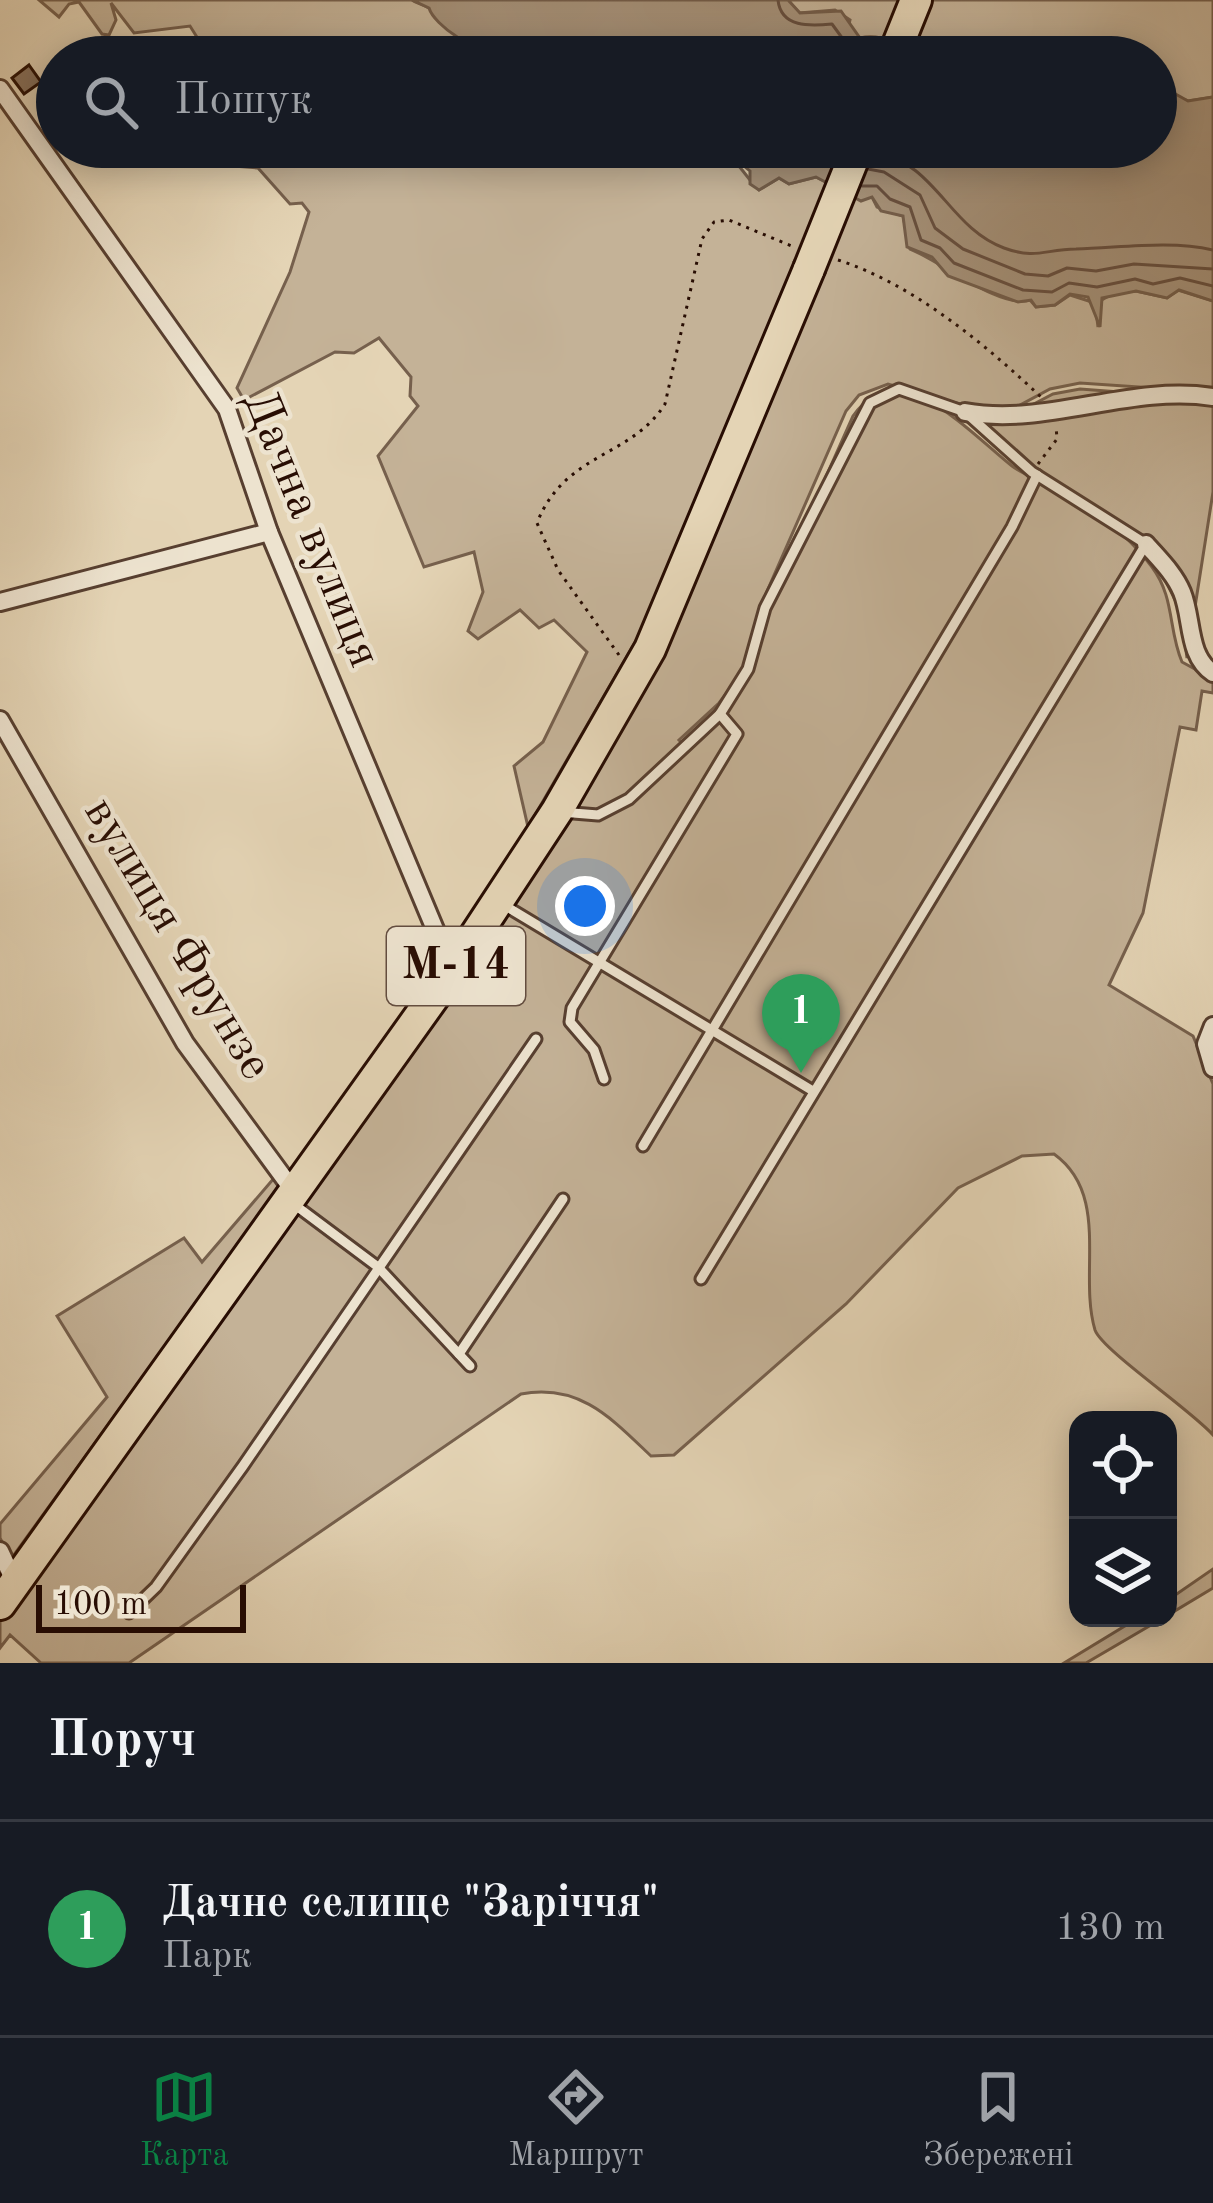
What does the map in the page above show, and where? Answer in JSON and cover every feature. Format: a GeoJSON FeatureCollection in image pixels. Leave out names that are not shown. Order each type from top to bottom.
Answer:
{"type":"FeatureCollection","features":[{"type":"Feature","properties":{"kind":"highway","name":"М-14"},"geometry":{"type":"LineString","coordinates":[[8,1594],[500,903],[557,811],[650,649],[849,168]]}},
{"type":"Feature","properties":{"kind":"street","name":"Дачна вулиця"},"geometry":{"type":"LineString","coordinates":[[0,89],[36,140]]}},
{"type":"Feature","properties":{"kind":"street","name":"Дачна вулиця"},"geometry":{"type":"LineString","coordinates":[[56,168],[227,410],[269,532],[452,971]]}},
{"type":"Feature","properties":{"kind":"street"},"geometry":{"type":"LineString","coordinates":[[964,412],[999,418],[1095,401],[1186,393],[1213,397]]}},
{"type":"Feature","properties":{"kind":"street"},"geometry":{"type":"LineString","coordinates":[[0,602],[269,532]]}},
{"type":"Feature","properties":{"kind":"street"},"geometry":{"type":"LineString","coordinates":[[1146,544],[1179,585],[1192,617],[1194,651],[1213,673]]}},
{"type":"Feature","properties":{"kind":"street","name":"вулиця Фрунзе"},"geometry":{"type":"LineString","coordinates":[[0,720],[185,1042],[293,1198]]}},
{"type":"Feature","properties":{"kind":"street"},"geometry":{"type":"LineString","coordinates":[[1213,1026],[1206,1044],[1213,1068]]}},
{"type":"Feature","properties":{"kind":"street"},"geometry":{"type":"LineString","coordinates":[[0,1551],[8,1594]]}},
{"type":"Feature","properties":{"kind":"lane"},"geometry":{"type":"LineString","coordinates":[[557,811],[598,815],[629,799],[720,714],[748,669],[765,608],[870,403],[899,389],[964,412],[1037,475],[1146,544],[701,1279]]}},
{"type":"Feature","properties":{"kind":"lane"},"geometry":{"type":"LineString","coordinates":[[643,1146],[1012,527],[1037,475]]}},
{"type":"Feature","properties":{"kind":"lane"},"geometry":{"type":"LineString","coordinates":[[604,1078],[594,1050],[570,1022],[572,1008],[737,734],[720,714]]}},
{"type":"Feature","properties":{"kind":"lane"},"geometry":{"type":"LineString","coordinates":[[500,903],[813,1090]]}},
{"type":"Feature","properties":{"kind":"lane"},"geometry":{"type":"LineString","coordinates":[[129,1613],[156,1587],[536,1039]]}},
{"type":"Feature","properties":{"kind":"lane"},"geometry":{"type":"LineString","coordinates":[[293,1198],[378,1267],[470,1366]]}},
{"type":"Feature","properties":{"kind":"lane"},"geometry":{"type":"LineString","coordinates":[[459,1354],[563,1199]]}},
{"type":"Feature","properties":{"kind":"shaded area"},"geometry":{"type":"Polygon","coordinates":[[[39,0],[412,0],[429,8],[458,36],[196,36],[190,26],[134,33],[111,3],[116,20],[109,35],[102,34],[79,2],[69,4],[59,17],[39,0]]]}},
{"type":"Feature","properties":{"kind":"shaded area"},"geometry":{"type":"Polygon","coordinates":[[[788,0],[905,0],[891,36],[858,36],[848,28],[850,20],[835,10],[799,13],[788,0]]]}},
{"type":"Feature","properties":{"kind":"shaded area"},"geometry":{"type":"Polygon","coordinates":[[[928,0],[1213,0],[1213,97],[1188,101],[1177,97],[1177,36],[914,36],[928,0]]]}},
{"type":"Feature","properties":{"kind":"shaded area"},"geometry":{"type":"Polygon","coordinates":[[[258,168],[741,168],[759,190],[779,178],[789,184],[816,177],[832,185],[652,613],[528,827],[514,766],[543,742],[587,652],[554,620],[539,628],[520,610],[478,639],[468,631],[483,592],[474,552],[424,567],[378,456],[418,406],[410,396],[411,377],[379,338],[354,353],[335,352],[244,400],[237,388],[290,272],[309,212],[302,203],[290,204],[258,168]]]}},
{"type":"Feature","properties":{"kind":"shaded area"},"geometry":{"type":"Polygon","coordinates":[[[854,196],[872,197],[877,207],[903,216],[910,249],[970,282],[1003,298],[1030,300],[1036,307],[1055,305],[1070,295],[1095,303],[1098,327],[1100,301],[1114,293],[1136,291],[1167,298],[1178,290],[1213,301],[1213,392],[1080,383],[1050,389],[1011,410],[978,409],[888,384],[859,395],[846,411],[761,605],[742,673],[719,703],[679,740],[686,747],[726,709],[749,675],[768,607],[853,416],[871,398],[892,392],[935,405],[1012,466],[1099,515],[1152,567],[1168,602],[1182,662],[1213,679],[1213,693],[1202,691],[1196,730],[1180,727],[1143,913],[1109,985],[1193,1036],[1213,1084],[1213,1435],[1101,1339],[1091,1308],[1090,1236],[1082,1191],[1054,1154],[1022,1156],[958,1188],[846,1304],[674,1455],[651,1456],[608,1417],[578,1399],[542,1392],[521,1394],[129,1663],[41,1663],[10,1635],[0,1648],[0,1616],[546,842],[854,196]]]}},
{"type":"Feature","properties":{"kind":"shaded area"},"geometry":{"type":"Polygon","coordinates":[[[1080,389],[1213,399],[1213,492],[1187,658],[1181,612],[1155,559],[1117,522],[1027,469],[956,409],[1013,415],[1053,394],[1080,389]]]}},
{"type":"Feature","properties":{"kind":"shaded area"},"geometry":{"type":"Polygon","coordinates":[[[275,1177],[281,1186],[11,1559],[0,1538],[0,1524],[107,1397],[57,1316],[184,1238],[202,1262],[275,1177]]]}},
{"type":"Feature","properties":{"kind":"shaded area"},"geometry":{"type":"Polygon","coordinates":[[[1213,1569],[1213,1588],[1177,1610],[1177,1594],[1213,1569]]]}},
{"type":"Feature","properties":{"kind":"shaded area"},"geometry":{"type":"Polygon","coordinates":[[[1123,1627],[1148,1627],[1086,1663],[1064,1663],[1123,1627]]]}},
{"type":"Feature","properties":{"kind":"water"},"geometry":{"type":"Polygon","coordinates":[[[412,0],[788,0],[800,13],[841,11],[859,36],[457,36],[429,8],[412,0]]]}},
{"type":"Feature","properties":{"kind":"water"},"geometry":{"type":"Polygon","coordinates":[[[1177,95],[1188,101],[1213,97],[1213,301],[1179,290],[1167,298],[1136,291],[1102,298],[1100,327],[1088,297],[1070,294],[1055,305],[1036,307],[1031,300],[1018,302],[948,276],[932,257],[907,247],[903,216],[881,211],[872,197],[861,201],[816,177],[789,184],[779,178],[759,190],[750,184],[746,168],[1177,168],[1177,95]]]}},
{"type":"Feature","properties":{"kind":"building"},"geometry":{"type":"Polygon","coordinates":[[[29,65],[36,86],[24,94],[12,78],[29,65]]]}},
{"type":"Feature","properties":{"kind":"place","name":"Дачне селище \"Заріччя\""},"geometry":{"type":"Point","coordinates":[801,1073]}}]}
